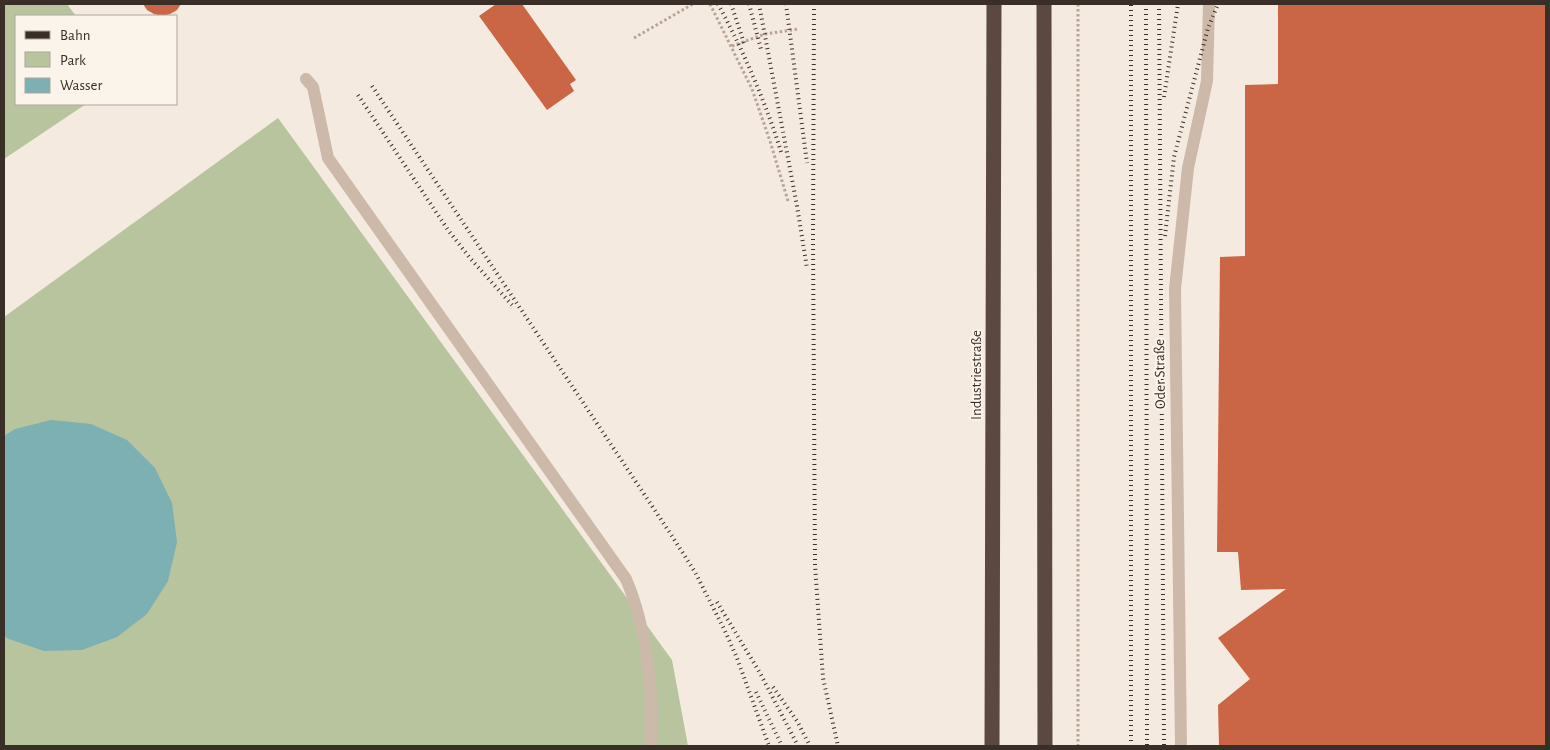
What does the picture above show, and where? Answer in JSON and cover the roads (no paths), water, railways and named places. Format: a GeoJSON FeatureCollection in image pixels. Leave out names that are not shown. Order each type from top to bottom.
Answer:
{"type":"FeatureCollection","features":[{"type":"Feature","properties":{"kind":"highway","name":"Industriestraße"},"geometry":{"type":"LineString","coordinates":[[992,746],[994,4]]}},
{"type":"Feature","properties":{"kind":"highway"},"geometry":{"type":"LineString","coordinates":[[1044,4],[1045,746]]}},
{"type":"Feature","properties":{"kind":"lane","name":"Oder Straße"},"geometry":{"type":"LineString","coordinates":[[1181,746],[1175,289],[1188,168],[1206,81],[1209,4]]}},
{"type":"Feature","properties":{"kind":"lane"},"geometry":{"type":"LineString","coordinates":[[306,79],[312,87],[328,158],[626,579],[636,601],[647,654],[652,732],[651,746]]}},
{"type":"Feature","properties":{"kind":"water"},"geometry":{"type":"Polygon","coordinates":[[[51,420],[91,424],[127,440],[155,468],[172,503],[177,542],[168,581],[147,614],[117,637],[82,650],[44,651],[4,636],[4,436],[15,429],[51,420]]]}},
{"type":"Feature","properties":{"kind":"railway"},"geometry":{"type":"LineString","coordinates":[[718,4],[754,78],[782,155]]}},
{"type":"Feature","properties":{"kind":"railway"},"geometry":{"type":"LineString","coordinates":[[731,4],[744,43]]}},
{"type":"Feature","properties":{"kind":"railway"},"geometry":{"type":"LineString","coordinates":[[749,4],[761,49]]}},
{"type":"Feature","properties":{"kind":"railway"},"geometry":{"type":"LineString","coordinates":[[759,4],[807,268]]}},
{"type":"Feature","properties":{"kind":"railway"},"geometry":{"type":"LineString","coordinates":[[786,4],[807,163]]}},
{"type":"Feature","properties":{"kind":"railway"},"geometry":{"type":"LineString","coordinates":[[814,4],[815,565],[823,678],[838,746]]}},
{"type":"Feature","properties":{"kind":"railway"},"geometry":{"type":"LineString","coordinates":[[1131,4],[1131,746]]}},
{"type":"Feature","properties":{"kind":"railway"},"geometry":{"type":"LineString","coordinates":[[1146,4],[1147,746]]}},
{"type":"Feature","properties":{"kind":"railway"},"geometry":{"type":"LineString","coordinates":[[1159,4],[1164,746]]}},
{"type":"Feature","properties":{"kind":"railway"},"geometry":{"type":"LineString","coordinates":[[1164,97],[1178,4]]}},
{"type":"Feature","properties":{"kind":"railway"},"geometry":{"type":"LineString","coordinates":[[1165,236],[1174,157],[1208,28],[1218,4]]}},
{"type":"Feature","properties":{"kind":"railway"},"geometry":{"type":"LineString","coordinates":[[372,86],[695,572],[737,658],[769,746]]}},
{"type":"Feature","properties":{"kind":"railway"},"geometry":{"type":"LineString","coordinates":[[358,95],[448,230],[512,305]]}},
{"type":"Feature","properties":{"kind":"railway"},"geometry":{"type":"LineString","coordinates":[[717,602],[760,673],[798,746]]}},
{"type":"Feature","properties":{"kind":"railway"},"geometry":{"type":"LineString","coordinates":[[773,687],[797,721],[810,746]]}},
{"type":"Feature","properties":{"kind":"railway"},"geometry":{"type":"LineString","coordinates":[[756,692],[782,746]]}}]}
